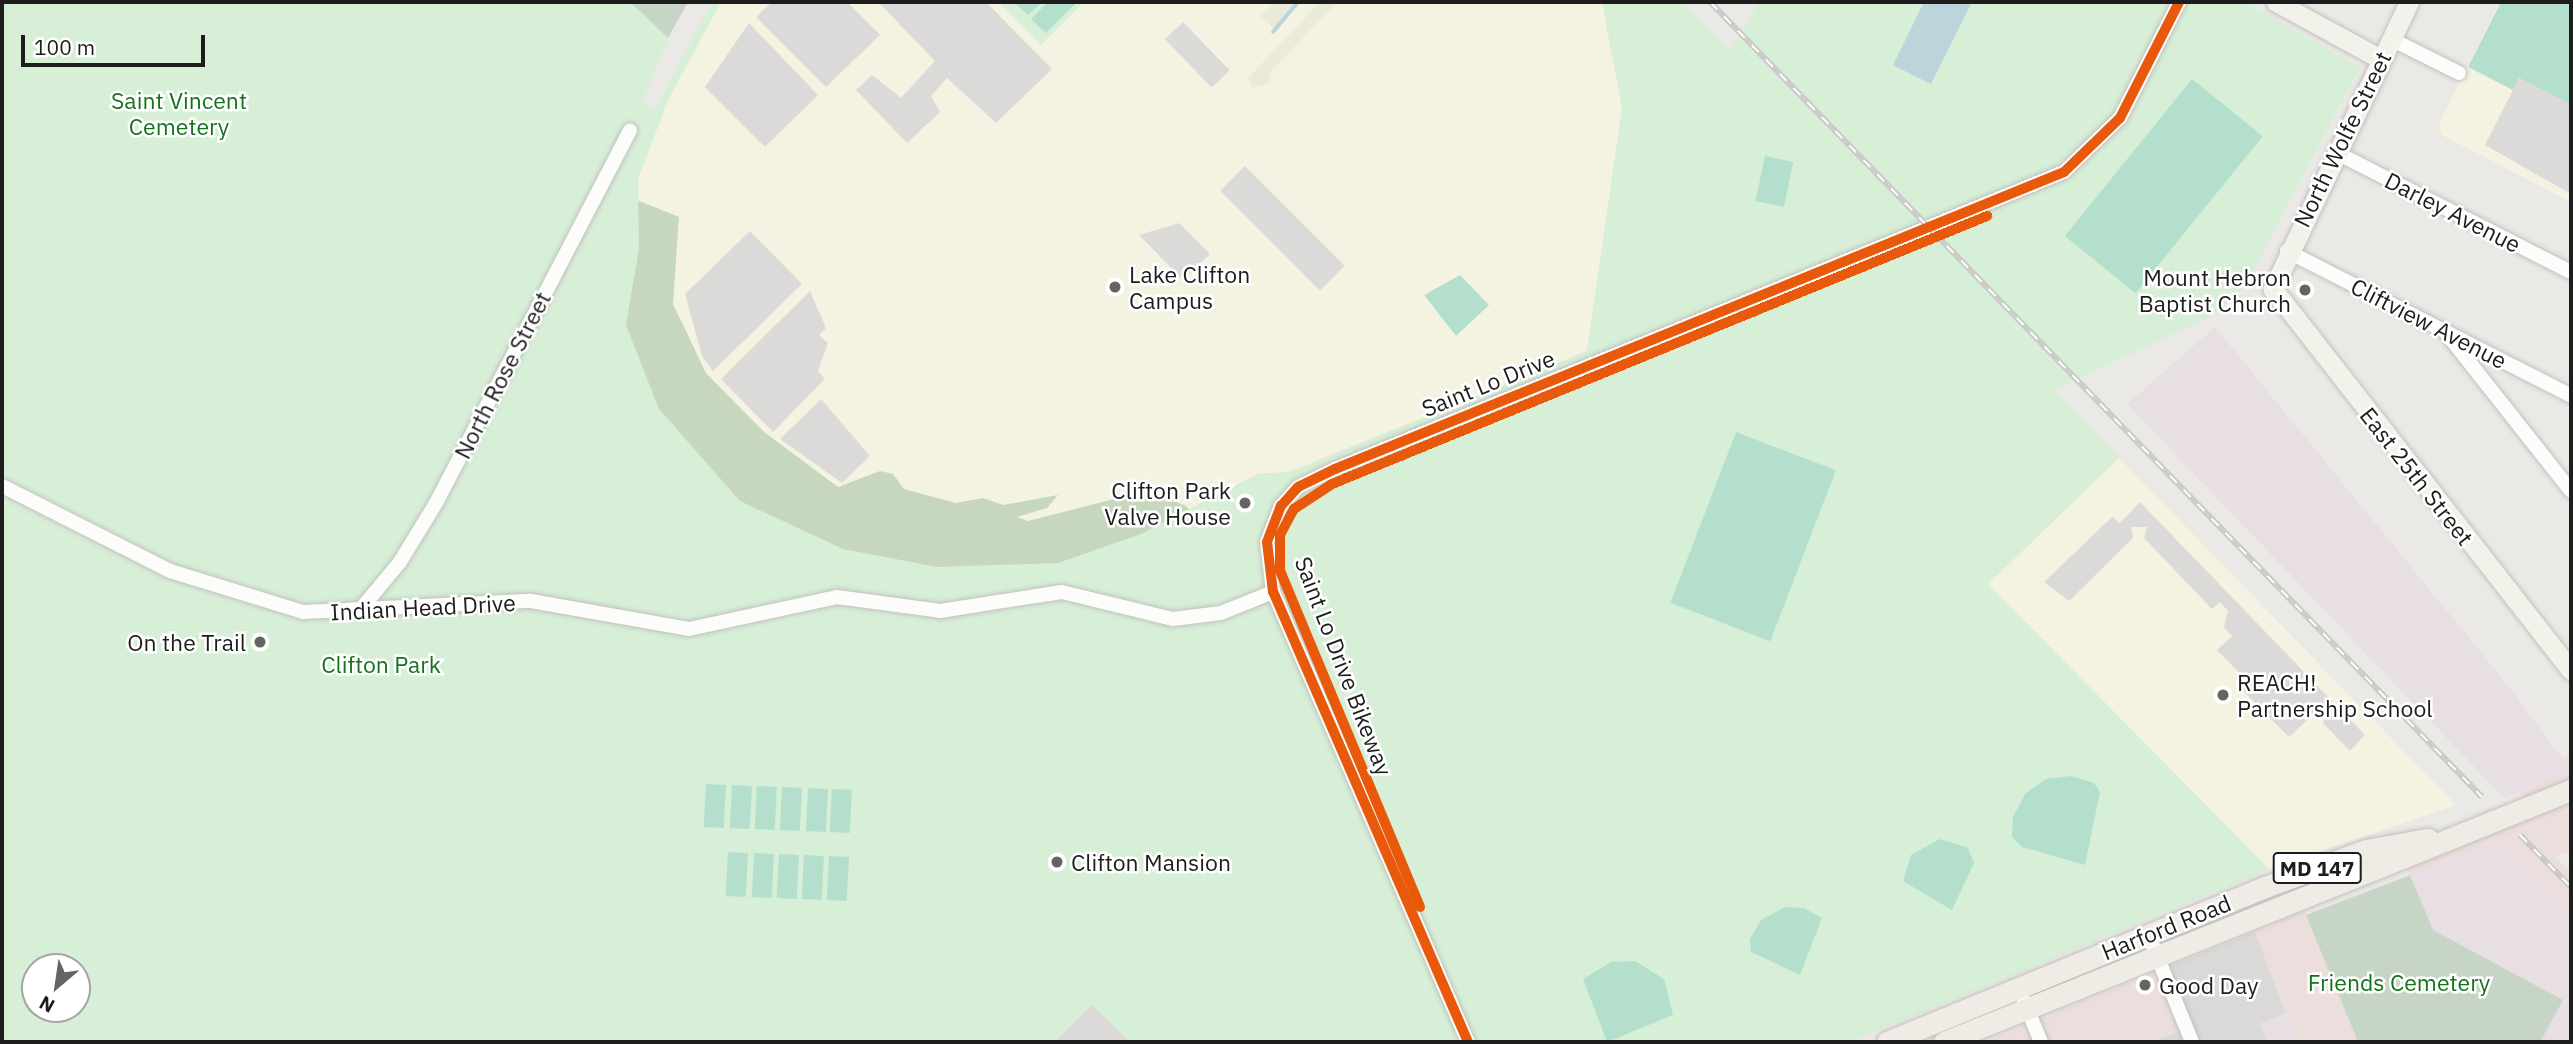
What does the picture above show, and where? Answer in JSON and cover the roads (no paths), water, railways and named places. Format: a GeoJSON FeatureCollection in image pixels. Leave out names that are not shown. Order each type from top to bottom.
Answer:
{"type":"FeatureCollection","features":[{"type":"Feature","properties":{"kind":"main road"},"geometry":{"type":"LineString","coordinates":[[2276,2],[2381,59]]}},
{"type":"Feature","properties":{"kind":"main road","name":"North Wolfe Street"},"geometry":{"type":"LineString","coordinates":[[2274,276],[2409,2]]}},
{"type":"Feature","properties":{"kind":"main road","name":"East 25th Street"},"geometry":{"type":"LineString","coordinates":[[2274,276],[2286,312],[2571,671]]}},
{"type":"Feature","properties":{"kind":"main road","name":"Harford Road"},"geometry":{"type":"LineString","coordinates":[[1944,1042],[2027,1008],[2152,944],[2366,850],[2451,836],[2571,790]]}},
{"type":"Feature","properties":{"kind":"main road","name":"Harford Road"},"geometry":{"type":"LineString","coordinates":[[1888,1042],[2019,988],[2152,944]]}},
{"type":"Feature","properties":{"kind":"street","name":"Saint Lo Drive"},"geometry":{"type":"LineString","coordinates":[[1468,1042],[1273,592],[1266,557],[1271,527],[1286,499],[1309,481],[2064,172],[2120,118],[2179,2]]}},
{"type":"Feature","properties":{"kind":"street"},"geometry":{"type":"LineString","coordinates":[[2391,39],[2459,73]]}},
{"type":"Feature","properties":{"kind":"street","name":"North Rose Street"},"geometry":{"type":"LineString","coordinates":[[360,610],[436,503],[630,131]]}},
{"type":"Feature","properties":{"kind":"street","name":"Darley Avenue"},"geometry":{"type":"LineString","coordinates":[[2335,152],[2571,272]]}},
{"type":"Feature","properties":{"kind":"street","name":"Cliftview Avenue"},"geometry":{"type":"LineString","coordinates":[[2287,251],[2571,396]]}},
{"type":"Feature","properties":{"kind":"street"},"geometry":{"type":"LineString","coordinates":[[2444,331],[2571,491]]}},
{"type":"Feature","properties":{"kind":"street","name":"Indian Head Drive"},"geometry":{"type":"LineString","coordinates":[[2,486],[126,551],[218,589],[303,612],[531,601],[689,629],[837,597],[940,611],[1062,592],[1173,620],[1220,613],[1273,592]]}},
{"type":"Feature","properties":{"kind":"street"},"geometry":{"type":"LineString","coordinates":[[2152,944],[2192,1042]]}},
{"type":"Feature","properties":{"kind":"street"},"geometry":{"type":"LineString","coordinates":[[2019,988],[2041,1042]]}},
{"type":"Feature","properties":{"kind":"water"},"geometry":{"type":"Polygon","coordinates":[[[1924,2],[1972,2],[1931,84],[1893,65],[1924,2]]]}},
{"type":"Feature","properties":{"kind":"waterway"},"geometry":{"type":"LineString","coordinates":[[1273,32],[1298,2]]}},
{"type":"Feature","properties":{"kind":"railway"},"geometry":{"type":"LineString","coordinates":[[1710,2],[2482,797]]}},
{"type":"Feature","properties":{"kind":"railway"},"geometry":{"type":"LineString","coordinates":[[2520,835],[2571,887]]}},
{"type":"Feature","properties":{"kind":"place","name":"Lake Clifton Campus"},"geometry":{"type":"Point","coordinates":[1115,287]}},
{"type":"Feature","properties":{"kind":"place","name":"Mount Hebron Baptist Church"},"geometry":{"type":"Point","coordinates":[2305,290]}},
{"type":"Feature","properties":{"kind":"place","name":"Clifton Park Valve House"},"geometry":{"type":"Point","coordinates":[1245,503]}},
{"type":"Feature","properties":{"kind":"place","name":"On the Trail"},"geometry":{"type":"Point","coordinates":[260,642]}},
{"type":"Feature","properties":{"kind":"place","name":"REACH! Partnership School"},"geometry":{"type":"Point","coordinates":[2223,695]}},
{"type":"Feature","properties":{"kind":"place","name":"Clifton Mansion"},"geometry":{"type":"Point","coordinates":[1057,862]}},
{"type":"Feature","properties":{"kind":"place","name":"Good Day"},"geometry":{"type":"Point","coordinates":[2145,985]}},
{"type":"Feature","properties":{"kind":"park label","name":"Saint Vincent Cemetery"},"geometry":{"type":"Point","coordinates":[179,113]}},
{"type":"Feature","properties":{"kind":"park label","name":"Clifton Park"},"geometry":{"type":"Point","coordinates":[381,664]}},
{"type":"Feature","properties":{"kind":"park label","name":"Friends Cemetery"},"geometry":{"type":"Point","coordinates":[2399,982]}}]}
